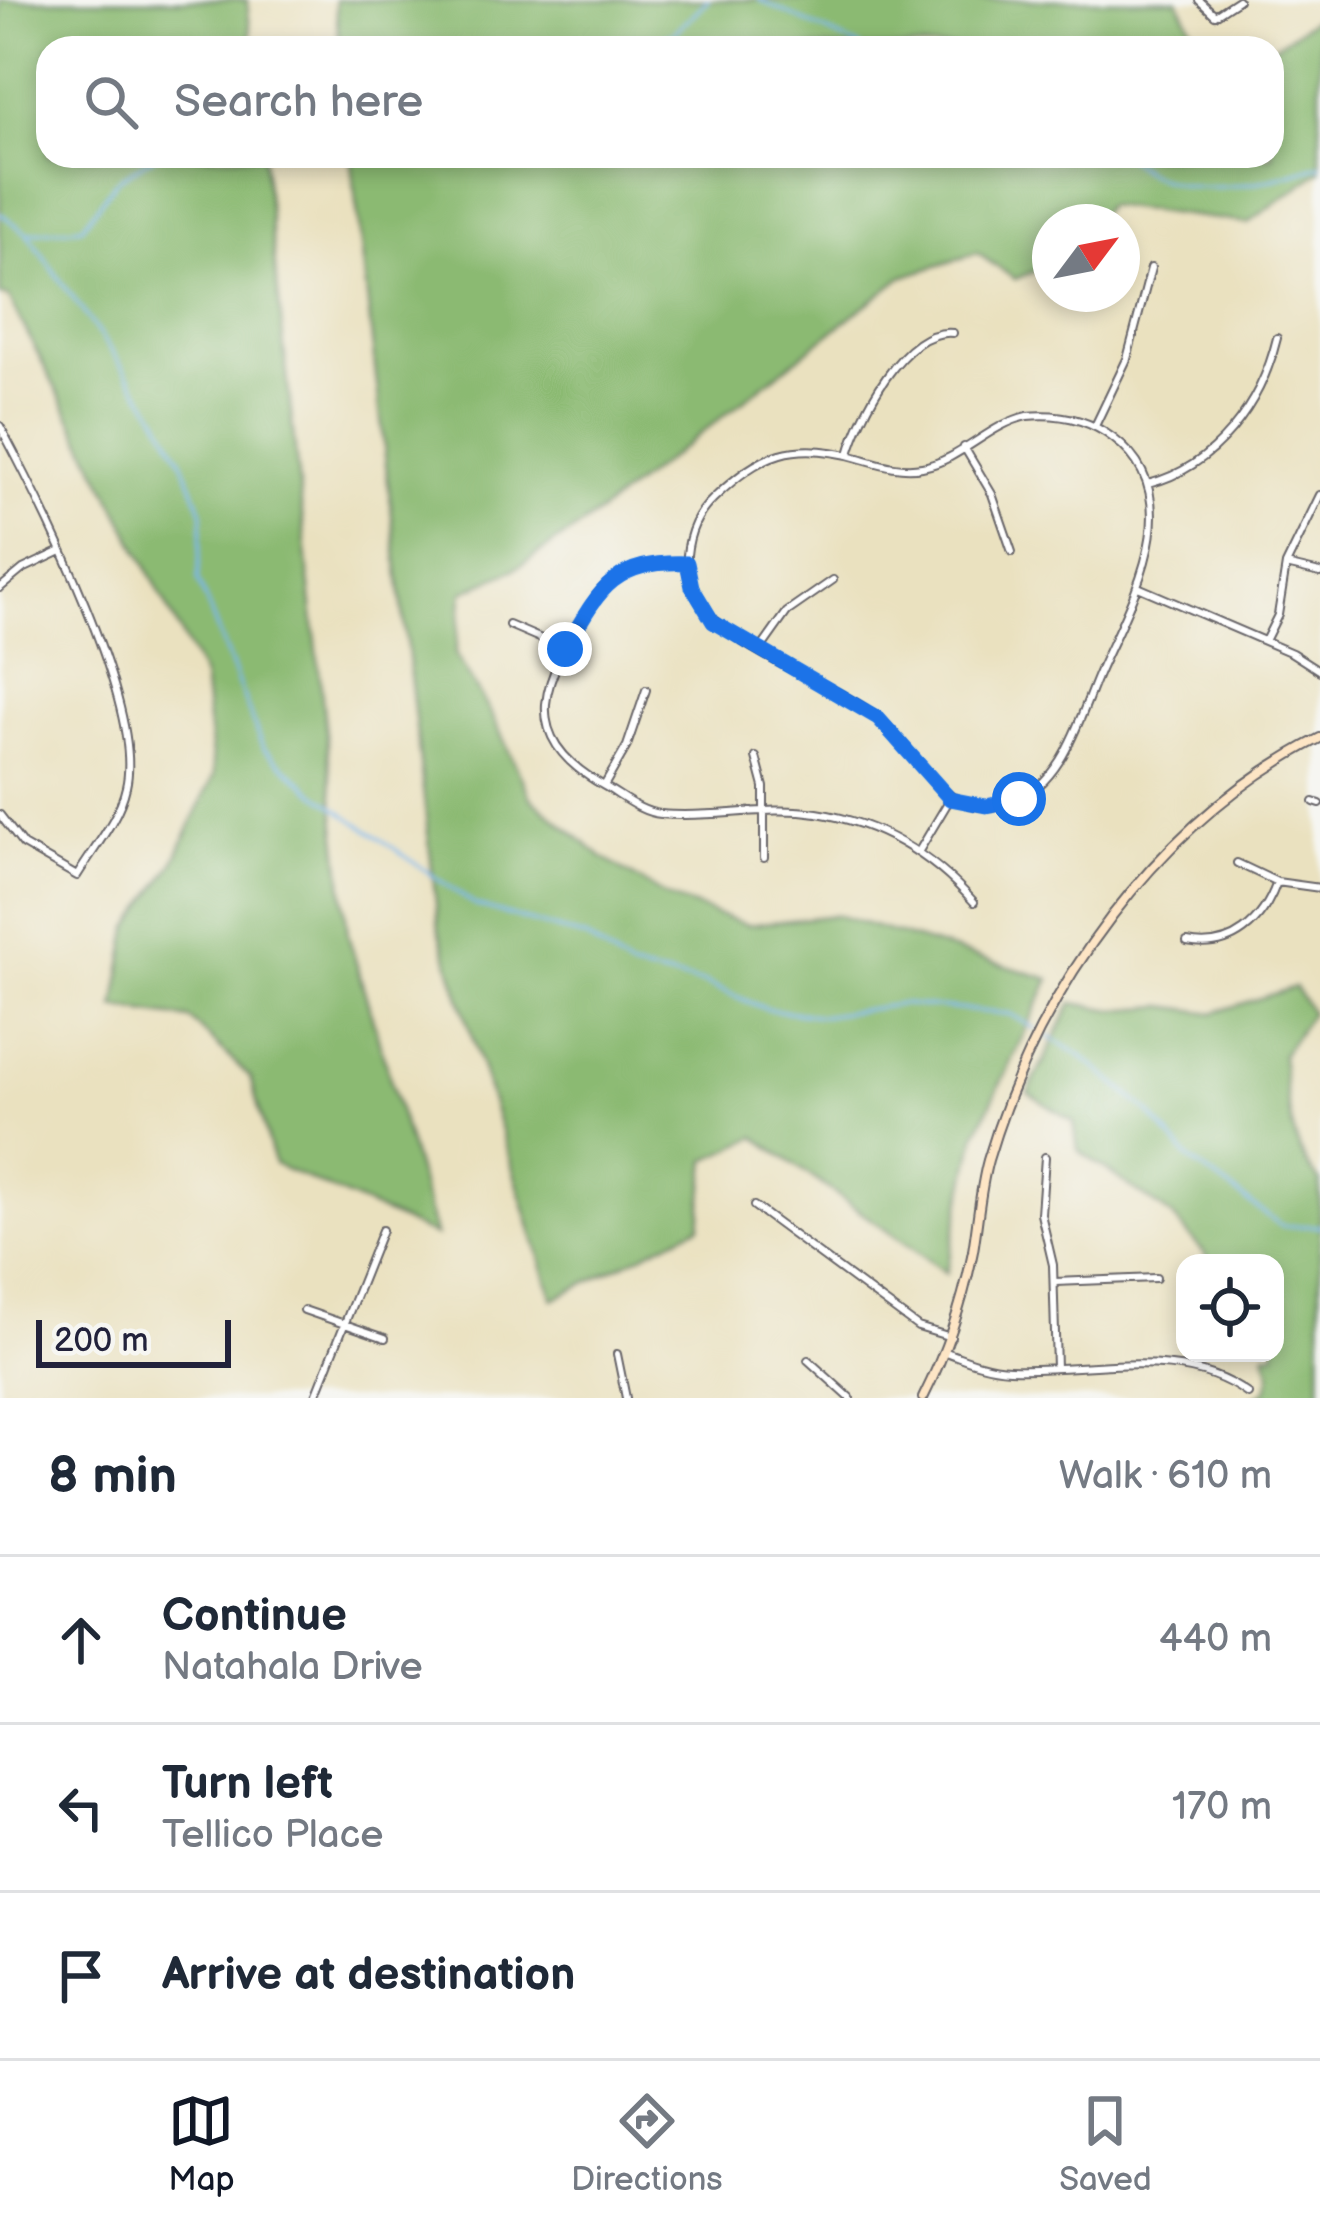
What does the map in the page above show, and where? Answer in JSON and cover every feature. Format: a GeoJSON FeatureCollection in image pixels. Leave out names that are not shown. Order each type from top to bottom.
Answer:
{"type":"FeatureCollection","features":[{"type":"Feature","properties":{"kind":"main road"},"geometry":{"type":"LineString","coordinates":[[923,1398],[951,1337],[1001,1120],[1073,974],[1128,894],[1172,845],[1244,784],[1320,738]]}},
{"type":"Feature","properties":{"kind":"street"},"geometry":{"type":"LineString","coordinates":[[1199,0],[1209,14],[1222,12],[1238,0]]}},
{"type":"Feature","properties":{"kind":"street"},"geometry":{"type":"LineString","coordinates":[[1095,425],[1127,359],[1151,268]]}},
{"type":"Feature","properties":{"kind":"street"},"geometry":{"type":"LineString","coordinates":[[849,455],[864,407],[880,384],[925,343],[944,332],[953,333]]}},
{"type":"Feature","properties":{"kind":"street"},"geometry":{"type":"LineString","coordinates":[[1148,484],[1186,471],[1215,452],[1261,378],[1277,338]]}},
{"type":"Feature","properties":{"kind":"street"},"geometry":{"type":"LineString","coordinates":[[1027,416],[1057,416],[1095,425],[1128,451],[1148,484],[1151,540],[1137,587],[1049,778],[1008,804],[974,805],[950,799],[878,718],[706,614],[687,563],[689,540],[703,509],[755,466],[805,446],[902,469],[940,462],[964,447],[1027,416]]}},
{"type":"Feature","properties":{"kind":"street"},"geometry":{"type":"LineString","coordinates":[[0,425],[120,691],[128,776],[117,812],[77,876],[23,845],[0,815]]}},
{"type":"Feature","properties":{"kind":"street"},"geometry":{"type":"LineString","coordinates":[[964,447],[992,494],[1012,552]]}},
{"type":"Feature","properties":{"kind":"street"},"geometry":{"type":"LineString","coordinates":[[1265,641],[1278,615],[1286,565],[1320,495]]}},
{"type":"Feature","properties":{"kind":"street"},"geometry":{"type":"LineString","coordinates":[[0,588],[23,569],[59,552]]}},
{"type":"Feature","properties":{"kind":"street"},"geometry":{"type":"LineString","coordinates":[[687,563],[646,564],[613,579],[565,649],[547,686],[548,730],[569,766],[660,814],[765,809],[844,819],[919,851],[974,902]]}},
{"type":"Feature","properties":{"kind":"street"},"geometry":{"type":"LineString","coordinates":[[1286,565],[1320,573]]}},
{"type":"Feature","properties":{"kind":"street"},"geometry":{"type":"LineString","coordinates":[[760,650],[787,612],[833,580]]}},
{"type":"Feature","properties":{"kind":"street"},"geometry":{"type":"LineString","coordinates":[[1137,587],[1265,641],[1320,670]]}},
{"type":"Feature","properties":{"kind":"street"},"geometry":{"type":"LineString","coordinates":[[509,625],[565,649]]}},
{"type":"Feature","properties":{"kind":"street"},"geometry":{"type":"LineString","coordinates":[[604,786],[627,746],[646,690]]}},
{"type":"Feature","properties":{"kind":"street"},"geometry":{"type":"LineString","coordinates":[[755,757],[765,809],[764,858]]}},
{"type":"Feature","properties":{"kind":"street"},"geometry":{"type":"LineString","coordinates":[[919,851],[950,799]]}},
{"type":"Feature","properties":{"kind":"street"},"geometry":{"type":"LineString","coordinates":[[1237,862],[1277,882],[1320,888]]}},
{"type":"Feature","properties":{"kind":"street"},"geometry":{"type":"LineString","coordinates":[[1187,942],[1211,945],[1239,934],[1268,904],[1277,882]]}},
{"type":"Feature","properties":{"kind":"street"},"geometry":{"type":"LineString","coordinates":[[1045,1157],[1041,1214],[1054,1282],[1056,1368]]}},
{"type":"Feature","properties":{"kind":"street"},"geometry":{"type":"LineString","coordinates":[[754,1206],[919,1327],[951,1337]]}},
{"type":"Feature","properties":{"kind":"street"},"geometry":{"type":"LineString","coordinates":[[316,1398],[382,1230]]}},
{"type":"Feature","properties":{"kind":"street"},"geometry":{"type":"LineString","coordinates":[[1054,1282],[1156,1278]]}},
{"type":"Feature","properties":{"kind":"street"},"geometry":{"type":"LineString","coordinates":[[304,1310],[386,1338]]}},
{"type":"Feature","properties":{"kind":"street"},"geometry":{"type":"LineString","coordinates":[[946,1352],[997,1368],[1183,1366],[1216,1374],[1248,1394]]}},
{"type":"Feature","properties":{"kind":"street"},"geometry":{"type":"LineString","coordinates":[[617,1354],[626,1398]]}},
{"type":"Feature","properties":{"kind":"street"},"geometry":{"type":"LineString","coordinates":[[808,1360],[850,1398]]}},
{"type":"Feature","properties":{"kind":"green space"},"geometry":{"type":"Polygon","coordinates":[[[0,0],[247,0],[251,36],[36,36],[36,168],[264,168],[348,935],[436,1236],[274,1164],[250,1077],[190,1019],[115,1008],[129,929],[173,864],[214,775],[203,677],[9,297],[0,295],[0,0]]]}},
{"type":"Feature","properties":{"kind":"green space"},"geometry":{"type":"Polygon","coordinates":[[[335,0],[1178,0],[1196,36],[339,36],[335,0]]]}},
{"type":"Feature","properties":{"kind":"green space"},"geometry":{"type":"Polygon","coordinates":[[[1320,15],[1320,171],[1248,223],[1140,209],[1140,204],[1032,204],[1032,272],[1015,279],[977,253],[902,277],[587,522],[513,570],[463,592],[455,654],[492,715],[531,798],[603,858],[667,897],[747,925],[836,915],[1050,979],[976,1135],[946,1273],[756,1137],[707,1160],[700,1226],[553,1299],[439,930],[352,168],[1284,168],[1284,40],[1320,15]]]}},
{"type":"Feature","properties":{"kind":"green space"},"geometry":{"type":"Polygon","coordinates":[[[1295,987],[1311,1013],[1282,1055],[1296,1138],[1320,1181],[1320,1398],[1253,1398],[1267,1390],[1271,1374],[1268,1362],[1284,1362],[1284,1254],[1205,1254],[1172,1216],[1078,1150],[1074,1122],[1028,1093],[1072,1003],[1115,1010],[1164,1006],[1213,1013],[1295,987]]]}},
{"type":"Feature","properties":{"kind":"waterway"},"geometry":{"type":"LineString","coordinates":[[666,36],[708,0]]}},
{"type":"Feature","properties":{"kind":"waterway"},"geometry":{"type":"LineString","coordinates":[[759,0],[836,36]]}},
{"type":"Feature","properties":{"kind":"waterway"},"geometry":{"type":"LineString","coordinates":[[1141,168],[1169,182],[1219,187],[1320,165]]}},
{"type":"Feature","properties":{"kind":"waterway"},"geometry":{"type":"LineString","coordinates":[[0,213],[27,233],[82,227],[116,181],[136,168]]}},
{"type":"Feature","properties":{"kind":"waterway"},"geometry":{"type":"LineString","coordinates":[[27,233],[158,417],[183,463],[203,513],[198,580],[263,748],[315,793],[475,905],[586,938],[630,969],[704,983],[766,1009],[822,1016],[902,1004],[1010,1014],[1036,1029]]}},
{"type":"Feature","properties":{"kind":"waterway"},"geometry":{"type":"LineString","coordinates":[[1048,1036],[1080,1055],[1147,1110],[1189,1159],[1282,1226],[1320,1226]]}},
{"type":"Feature","properties":{"kind":"route"},"geometry":{"type":"LineString","coordinates":[[565,649],[598,592],[613,579],[646,564],[687,563],[692,587],[713,622],[878,718],[950,799],[986,806],[1019,799]]}}]}
